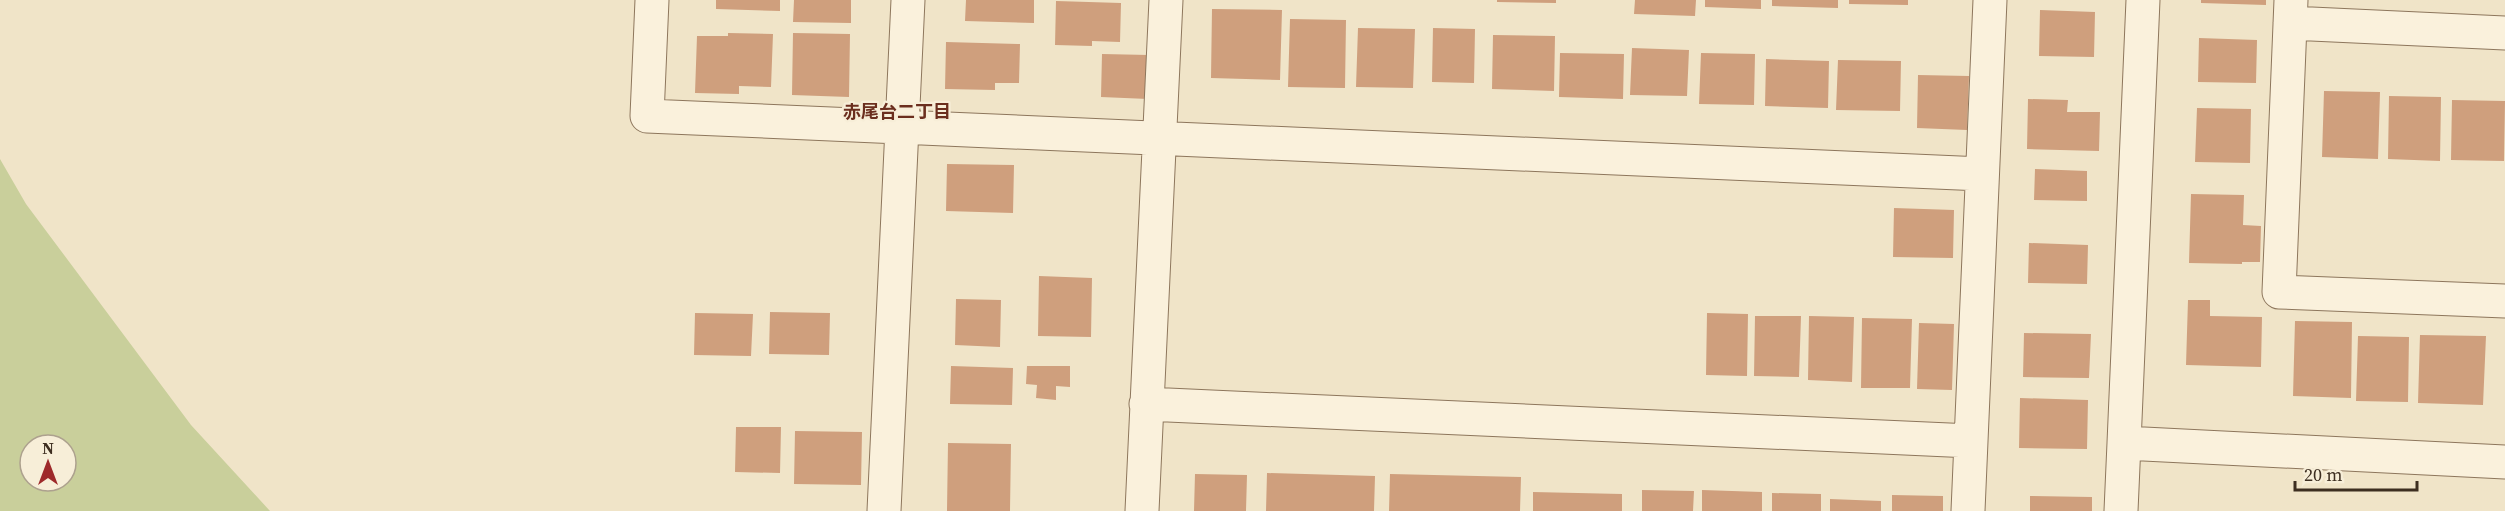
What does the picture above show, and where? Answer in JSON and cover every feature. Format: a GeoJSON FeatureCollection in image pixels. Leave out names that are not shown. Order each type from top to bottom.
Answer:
{"type":"FeatureCollection","features":[{"type":"Feature","properties":{"kind":"street"},"geometry":{"type":"LineString","coordinates":[[652,0],[646,116],[1159,136],[1982,174]]}},
{"type":"Feature","properties":{"kind":"street"},"geometry":{"type":"LineString","coordinates":[[884,511],[908,0]]}},
{"type":"Feature","properties":{"kind":"street"},"geometry":{"type":"LineString","coordinates":[[1142,511],[1166,0]]}},
{"type":"Feature","properties":{"kind":"street"},"geometry":{"type":"LineString","coordinates":[[1968,511],[1990,0]]}},
{"type":"Feature","properties":{"kind":"street"},"geometry":{"type":"LineString","coordinates":[[2121,511],[2143,0]]}},
{"type":"Feature","properties":{"kind":"street"},"geometry":{"type":"LineString","coordinates":[[2505,33],[2291,11],[2279,292],[2505,301]]}},
{"type":"Feature","properties":{"kind":"street"},"geometry":{"type":"LineString","coordinates":[[1146,405],[1971,441]]}},
{"type":"Feature","properties":{"kind":"street"},"geometry":{"type":"LineString","coordinates":[[2124,443],[2505,462]]}},
{"type":"Feature","properties":{"kind":"green space"},"geometry":{"type":"Polygon","coordinates":[[[0,159],[26,204],[191,425],[270,511],[0,511],[0,159]]]}},
{"type":"Feature","properties":{"kind":"building"},"geometry":{"type":"Polygon","coordinates":[[[716,0],[780,0],[780,11],[716,9],[716,0]]]}},
{"type":"Feature","properties":{"kind":"building"},"geometry":{"type":"Polygon","coordinates":[[[794,0],[851,0],[851,23],[793,22],[794,0]]]}},
{"type":"Feature","properties":{"kind":"building"},"geometry":{"type":"Polygon","coordinates":[[[966,0],[1034,0],[1034,23],[965,21],[966,0]]]}},
{"type":"Feature","properties":{"kind":"building"},"geometry":{"type":"Polygon","coordinates":[[[1497,0],[1556,0],[1556,3],[1497,2],[1497,0]]]}},
{"type":"Feature","properties":{"kind":"building"},"geometry":{"type":"Polygon","coordinates":[[[1635,0],[1696,0],[1695,16],[1634,14],[1635,0]]]}},
{"type":"Feature","properties":{"kind":"building"},"geometry":{"type":"Polygon","coordinates":[[[1705,0],[1761,0],[1761,9],[1705,7],[1705,0]]]}},
{"type":"Feature","properties":{"kind":"building"},"geometry":{"type":"Polygon","coordinates":[[[1772,0],[1838,0],[1838,8],[1772,6],[1772,0]]]}},
{"type":"Feature","properties":{"kind":"building"},"geometry":{"type":"Polygon","coordinates":[[[1849,0],[1908,0],[1908,5],[1849,4],[1849,0]]]}},
{"type":"Feature","properties":{"kind":"building"},"geometry":{"type":"Polygon","coordinates":[[[2201,0],[2266,0],[2266,5],[2201,3],[2201,0]]]}},
{"type":"Feature","properties":{"kind":"building"},"geometry":{"type":"Polygon","coordinates":[[[1056,1],[1121,3],[1120,42],[1092,41],[1092,46],[1055,45],[1056,1]]]}},
{"type":"Feature","properties":{"kind":"building"},"geometry":{"type":"Polygon","coordinates":[[[1212,9],[1282,10],[1280,80],[1211,78],[1212,9]]]}},
{"type":"Feature","properties":{"kind":"building"},"geometry":{"type":"Polygon","coordinates":[[[2040,10],[2095,12],[2094,57],[2039,56],[2040,10]]]}},
{"type":"Feature","properties":{"kind":"building"},"geometry":{"type":"Polygon","coordinates":[[[1290,19],[1346,20],[1345,88],[1288,87],[1290,19]]]}},
{"type":"Feature","properties":{"kind":"building"},"geometry":{"type":"Polygon","coordinates":[[[1358,28],[1415,29],[1413,88],[1356,87],[1358,28]]]}},
{"type":"Feature","properties":{"kind":"building"},"geometry":{"type":"Polygon","coordinates":[[[1433,28],[1475,29],[1474,83],[1432,82],[1433,28]]]}},
{"type":"Feature","properties":{"kind":"building"},"geometry":{"type":"Polygon","coordinates":[[[728,33],[773,34],[771,87],[739,86],[739,94],[695,93],[697,36],[728,36],[728,33]]]}},
{"type":"Feature","properties":{"kind":"building"},"geometry":{"type":"Polygon","coordinates":[[[793,33],[850,34],[849,97],[792,95],[793,33]]]}},
{"type":"Feature","properties":{"kind":"building"},"geometry":{"type":"Polygon","coordinates":[[[1493,35],[1555,36],[1554,91],[1492,89],[1493,35]]]}},
{"type":"Feature","properties":{"kind":"building"},"geometry":{"type":"Polygon","coordinates":[[[2199,38],[2257,40],[2256,83],[2198,82],[2199,38]]]}},
{"type":"Feature","properties":{"kind":"building"},"geometry":{"type":"Polygon","coordinates":[[[946,42],[1020,44],[1019,83],[995,83],[995,90],[945,89],[946,42]]]}},
{"type":"Feature","properties":{"kind":"building"},"geometry":{"type":"Polygon","coordinates":[[[1632,48],[1689,50],[1687,96],[1630,95],[1632,48]]]}},
{"type":"Feature","properties":{"kind":"building"},"geometry":{"type":"Polygon","coordinates":[[[1560,53],[1624,54],[1623,99],[1559,97],[1560,53]]]}},
{"type":"Feature","properties":{"kind":"building"},"geometry":{"type":"Polygon","coordinates":[[[1701,53],[1755,54],[1754,105],[1699,104],[1701,53]]]}},
{"type":"Feature","properties":{"kind":"building"},"geometry":{"type":"Polygon","coordinates":[[[1102,54],[1149,55],[1148,99],[1101,97],[1102,54]]]}},
{"type":"Feature","properties":{"kind":"building"},"geometry":{"type":"Polygon","coordinates":[[[1766,59],[1829,61],[1828,108],[1765,106],[1766,59]]]}},
{"type":"Feature","properties":{"kind":"building"},"geometry":{"type":"Polygon","coordinates":[[[1838,60],[1901,61],[1900,111],[1836,110],[1838,60]]]}},
{"type":"Feature","properties":{"kind":"building"},"geometry":{"type":"Polygon","coordinates":[[[1918,75],[1969,76],[1967,130],[1917,128],[1918,75]]]}},
{"type":"Feature","properties":{"kind":"building"},"geometry":{"type":"Polygon","coordinates":[[[2324,91],[2380,92],[2378,159],[2322,157],[2324,91]]]}},
{"type":"Feature","properties":{"kind":"building"},"geometry":{"type":"Polygon","coordinates":[[[2389,96],[2441,97],[2440,161],[2388,159],[2389,96]]]}},
{"type":"Feature","properties":{"kind":"building"},"geometry":{"type":"Polygon","coordinates":[[[2028,99],[2068,100],[2067,112],[2100,112],[2099,151],[2027,149],[2028,99]]]}},
{"type":"Feature","properties":{"kind":"building"},"geometry":{"type":"Polygon","coordinates":[[[2452,100],[2505,101],[2504,161],[2451,160],[2452,100]]]}},
{"type":"Feature","properties":{"kind":"building"},"geometry":{"type":"Polygon","coordinates":[[[2197,108],[2251,109],[2250,163],[2195,162],[2197,108]]]}},
{"type":"Feature","properties":{"kind":"building"},"geometry":{"type":"Polygon","coordinates":[[[947,164],[1014,165],[1013,213],[946,211],[947,164]]]}},
{"type":"Feature","properties":{"kind":"building"},"geometry":{"type":"Polygon","coordinates":[[[2035,169],[2087,171],[2087,201],[2034,200],[2035,169]]]}},
{"type":"Feature","properties":{"kind":"building"},"geometry":{"type":"Polygon","coordinates":[[[2191,194],[2244,195],[2243,225],[2261,226],[2260,262],[2189,263],[2191,194]]]}},
{"type":"Feature","properties":{"kind":"building"},"geometry":{"type":"Polygon","coordinates":[[[1894,208],[1954,210],[1953,258],[1893,257],[1894,208]]]}},
{"type":"Feature","properties":{"kind":"building"},"geometry":{"type":"Polygon","coordinates":[[[2029,243],[2088,245],[2087,284],[2028,283],[2029,243]]]}},
{"type":"Feature","properties":{"kind":"building"},"geometry":{"type":"Polygon","coordinates":[[[1039,276],[1092,278],[1091,337],[1038,336],[1039,276]]]}},
{"type":"Feature","properties":{"kind":"building"},"geometry":{"type":"Polygon","coordinates":[[[956,299],[1001,300],[1000,347],[955,345],[956,299]]]}},
{"type":"Feature","properties":{"kind":"building"},"geometry":{"type":"Polygon","coordinates":[[[2188,300],[2210,300],[2210,316],[2262,317],[2261,367],[2186,365],[2188,300]]]}},
{"type":"Feature","properties":{"kind":"building"},"geometry":{"type":"Polygon","coordinates":[[[770,312],[830,313],[829,355],[769,354],[770,312]]]}},
{"type":"Feature","properties":{"kind":"building"},"geometry":{"type":"Polygon","coordinates":[[[695,313],[753,314],[751,356],[694,355],[695,313]]]}},
{"type":"Feature","properties":{"kind":"building"},"geometry":{"type":"Polygon","coordinates":[[[1707,313],[1748,314],[1747,376],[1706,375],[1707,313]]]}},
{"type":"Feature","properties":{"kind":"building"},"geometry":{"type":"Polygon","coordinates":[[[1755,316],[1801,316],[1799,377],[1754,376],[1755,316]]]}},
{"type":"Feature","properties":{"kind":"building"},"geometry":{"type":"Polygon","coordinates":[[[1809,316],[1854,317],[1852,382],[1808,380],[1809,316]]]}},
{"type":"Feature","properties":{"kind":"building"},"geometry":{"type":"Polygon","coordinates":[[[1862,318],[1912,319],[1910,388],[1861,388],[1862,318]]]}},
{"type":"Feature","properties":{"kind":"building"},"geometry":{"type":"Polygon","coordinates":[[[2295,321],[2352,322],[2351,398],[2293,396],[2295,321]]]}},
{"type":"Feature","properties":{"kind":"building"},"geometry":{"type":"Polygon","coordinates":[[[1919,323],[1954,324],[1952,390],[1917,389],[1919,323]]]}},
{"type":"Feature","properties":{"kind":"building"},"geometry":{"type":"Polygon","coordinates":[[[2024,333],[2091,334],[2089,378],[2023,377],[2024,333]]]}},
{"type":"Feature","properties":{"kind":"building"},"geometry":{"type":"Polygon","coordinates":[[[2420,335],[2486,336],[2483,405],[2418,403],[2420,335]]]}},
{"type":"Feature","properties":{"kind":"building"},"geometry":{"type":"Polygon","coordinates":[[[2358,336],[2409,337],[2408,402],[2356,401],[2358,336]]]}},
{"type":"Feature","properties":{"kind":"building"},"geometry":{"type":"Polygon","coordinates":[[[951,366],[1013,368],[1012,405],[950,404],[951,366]]]}},
{"type":"Feature","properties":{"kind":"building"},"geometry":{"type":"Polygon","coordinates":[[[1027,366],[1070,366],[1070,387],[1056,386],[1056,400],[1036,398],[1037,385],[1026,384],[1027,366]]]}},
{"type":"Feature","properties":{"kind":"building"},"geometry":{"type":"Polygon","coordinates":[[[2020,398],[2088,400],[2087,449],[2019,448],[2020,398]]]}},
{"type":"Feature","properties":{"kind":"building"},"geometry":{"type":"Polygon","coordinates":[[[736,427],[781,427],[780,473],[735,472],[736,427]]]}},
{"type":"Feature","properties":{"kind":"building"},"geometry":{"type":"Polygon","coordinates":[[[795,431],[862,432],[861,485],[794,484],[795,431]]]}},
{"type":"Feature","properties":{"kind":"building"},"geometry":{"type":"Polygon","coordinates":[[[948,443],[1011,444],[1010,511],[947,511],[948,443]]]}},
{"type":"Feature","properties":{"kind":"building"},"geometry":{"type":"Polygon","coordinates":[[[1267,473],[1375,476],[1374,511],[1266,511],[1267,473]]]}},
{"type":"Feature","properties":{"kind":"building"},"geometry":{"type":"Polygon","coordinates":[[[1195,474],[1247,475],[1246,511],[1194,511],[1195,474]]]}},
{"type":"Feature","properties":{"kind":"building"},"geometry":{"type":"Polygon","coordinates":[[[1390,474],[1521,477],[1520,511],[1389,511],[1390,474]]]}},
{"type":"Feature","properties":{"kind":"building"},"geometry":{"type":"Polygon","coordinates":[[[1642,490],[1694,491],[1693,511],[1642,511],[1642,490]]]}},
{"type":"Feature","properties":{"kind":"building"},"geometry":{"type":"Polygon","coordinates":[[[1702,490],[1762,492],[1762,511],[1702,511],[1702,490]]]}},
{"type":"Feature","properties":{"kind":"building"},"geometry":{"type":"Polygon","coordinates":[[[1533,492],[1622,494],[1622,511],[1533,511],[1533,492]]]}},
{"type":"Feature","properties":{"kind":"building"},"geometry":{"type":"Polygon","coordinates":[[[1772,493],[1821,494],[1821,511],[1772,511],[1772,493]]]}},
{"type":"Feature","properties":{"kind":"building"},"geometry":{"type":"Polygon","coordinates":[[[1892,495],[1943,496],[1943,511],[1892,511],[1892,495]]]}},
{"type":"Feature","properties":{"kind":"building"},"geometry":{"type":"Polygon","coordinates":[[[2030,496],[2092,497],[2092,511],[2030,511],[2030,496]]]}},
{"type":"Feature","properties":{"kind":"building"},"geometry":{"type":"Polygon","coordinates":[[[1830,499],[1881,501],[1881,511],[1830,511],[1830,499]]]}},
{"type":"Feature","properties":{"kind":"district","name":"赤尾台二丁目"},"geometry":{"type":"Point","coordinates":[897,112]}}]}
